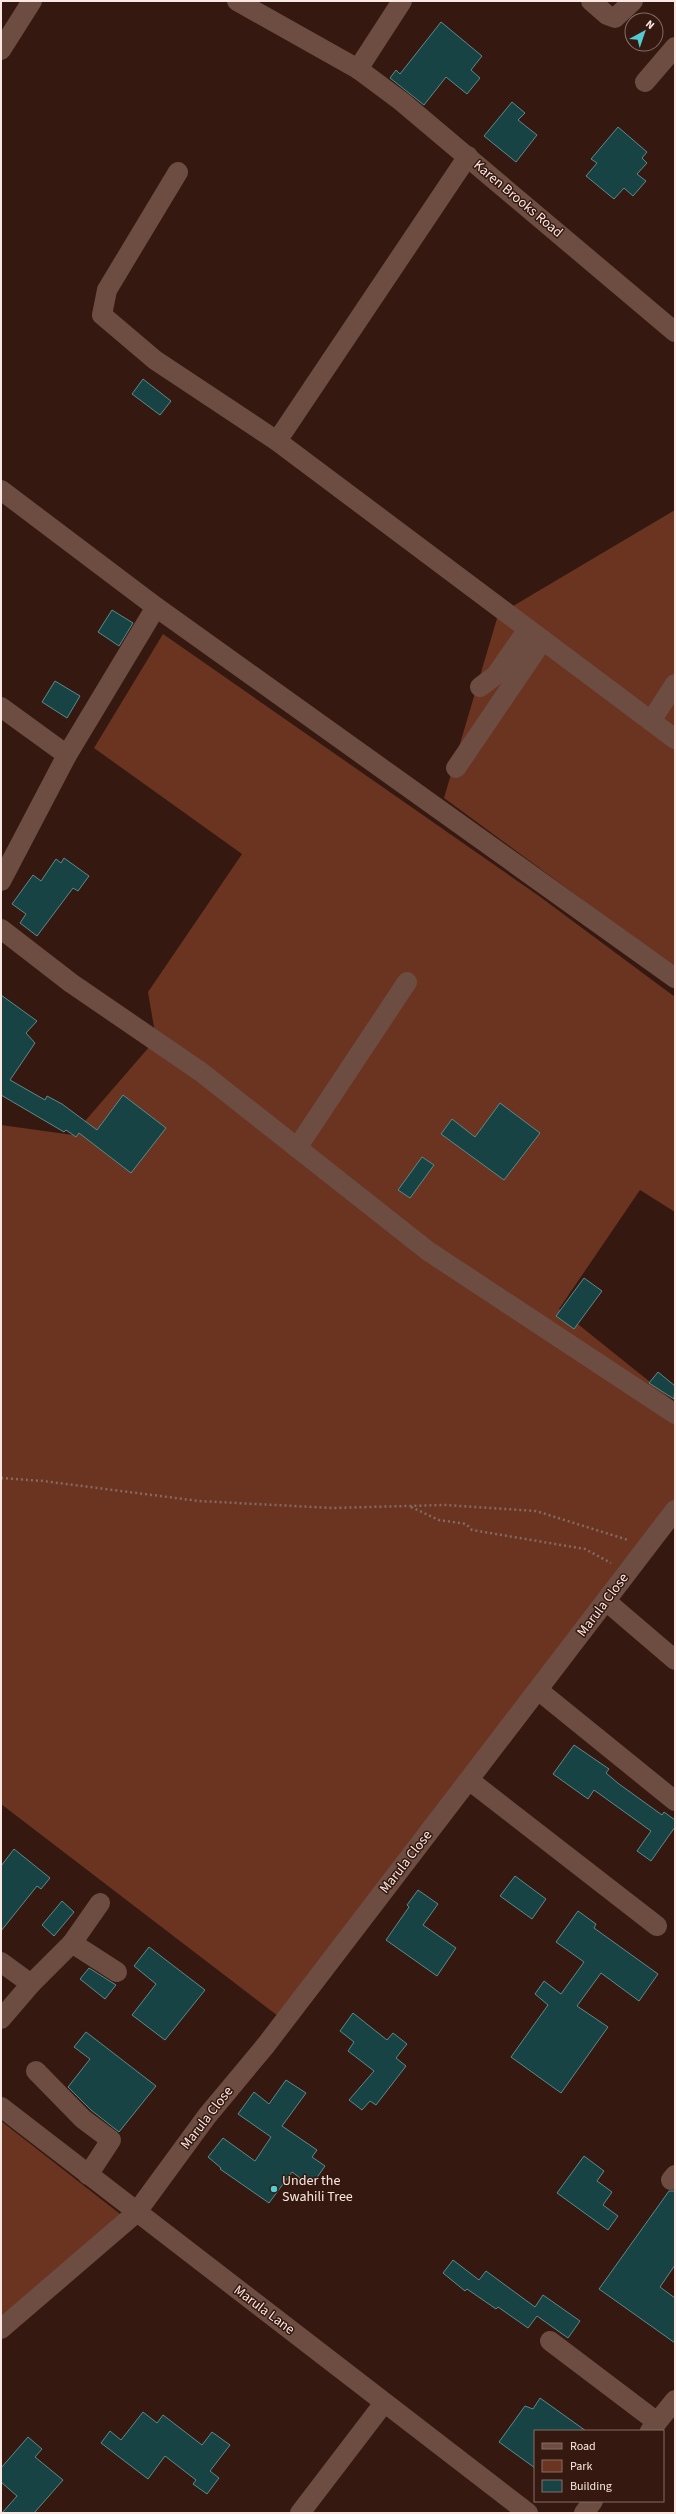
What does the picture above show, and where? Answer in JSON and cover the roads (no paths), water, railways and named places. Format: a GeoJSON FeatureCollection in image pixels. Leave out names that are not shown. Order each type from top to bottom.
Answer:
{"type":"FeatureCollection","features":[{"type":"Feature","properties":{"kind":"street"},"geometry":{"type":"LineString","coordinates":[[1,50],[32,1]]}},
{"type":"Feature","properties":{"kind":"street","name":"Karen Brooks Road"},"geometry":{"type":"LineString","coordinates":[[237,1],[358,69],[468,156],[675,332]]}},
{"type":"Feature","properties":{"kind":"street"},"geometry":{"type":"LineString","coordinates":[[358,69],[402,1]]}},
{"type":"Feature","properties":{"kind":"street"},"geometry":{"type":"LineString","coordinates":[[591,1],[607,15],[615,18],[633,1]]}},
{"type":"Feature","properties":{"kind":"street"},"geometry":{"type":"LineString","coordinates":[[645,82],[675,47]]}},
{"type":"Feature","properties":{"kind":"street"},"geometry":{"type":"LineString","coordinates":[[276,441],[468,156]]}},
{"type":"Feature","properties":{"kind":"street"},"geometry":{"type":"LineString","coordinates":[[178,172],[107,290],[102,315],[155,360],[276,441],[675,739]]}},
{"type":"Feature","properties":{"kind":"street"},"geometry":{"type":"LineString","coordinates":[[1,490],[156,608],[675,978]]}},
{"type":"Feature","properties":{"kind":"street"},"geometry":{"type":"LineString","coordinates":[[1,880],[67,755],[156,608]]}},
{"type":"Feature","properties":{"kind":"street"},"geometry":{"type":"LineString","coordinates":[[480,687],[496,675],[535,634]]}},
{"type":"Feature","properties":{"kind":"street"},"geometry":{"type":"LineString","coordinates":[[456,768],[535,634]]}},
{"type":"Feature","properties":{"kind":"street"},"geometry":{"type":"LineString","coordinates":[[651,721],[675,684]]}},
{"type":"Feature","properties":{"kind":"street"},"geometry":{"type":"LineString","coordinates":[[1,707],[67,755]]}},
{"type":"Feature","properties":{"kind":"street"},"geometry":{"type":"LineString","coordinates":[[1,929],[71,983],[201,1072],[428,1251],[675,1414]]}},
{"type":"Feature","properties":{"kind":"street"},"geometry":{"type":"LineString","coordinates":[[297,1148],[407,982]]}},
{"type":"Feature","properties":{"kind":"street","name":"Marula Close"},"geometry":{"type":"LineString","coordinates":[[1,2329],[136,2213],[207,2116],[266,2045],[675,1510]]}},
{"type":"Feature","properties":{"kind":"street"},"geometry":{"type":"LineString","coordinates":[[606,1600],[675,1660]]}},
{"type":"Feature","properties":{"kind":"street"},"geometry":{"type":"LineString","coordinates":[[538,1690],[675,1801]]}},
{"type":"Feature","properties":{"kind":"street"},"geometry":{"type":"LineString","coordinates":[[469,1780],[657,1926]]}},
{"type":"Feature","properties":{"kind":"street"},"geometry":{"type":"LineString","coordinates":[[1,2020],[31,1984],[72,1943],[100,1903]]}},
{"type":"Feature","properties":{"kind":"street"},"geometry":{"type":"LineString","coordinates":[[72,1943],[117,1972]]}},
{"type":"Feature","properties":{"kind":"street"},"geometry":{"type":"LineString","coordinates":[[1,1962],[31,1984]]}},
{"type":"Feature","properties":{"kind":"street"},"geometry":{"type":"LineString","coordinates":[[36,2071],[83,2119],[111,2140],[88,2175]]}},
{"type":"Feature","properties":{"kind":"street","name":"Marula Lane"},"geometry":{"type":"LineString","coordinates":[[1,2107],[136,2213],[528,2513]]}},
{"type":"Feature","properties":{"kind":"street"},"geometry":{"type":"LineString","coordinates":[[550,2341],[653,2427],[675,2400]]}},
{"type":"Feature","properties":{"kind":"street"},"geometry":{"type":"LineString","coordinates":[[300,2513],[384,2403]]}},
{"type":"Feature","properties":{"kind":"street"},"geometry":{"type":"LineString","coordinates":[[584,2513],[592,2502]]}},
{"type":"Feature","properties":{"kind":"place","name":"Under the Swahili Tree"},"geometry":{"type":"Point","coordinates":[274,2189]}}]}
